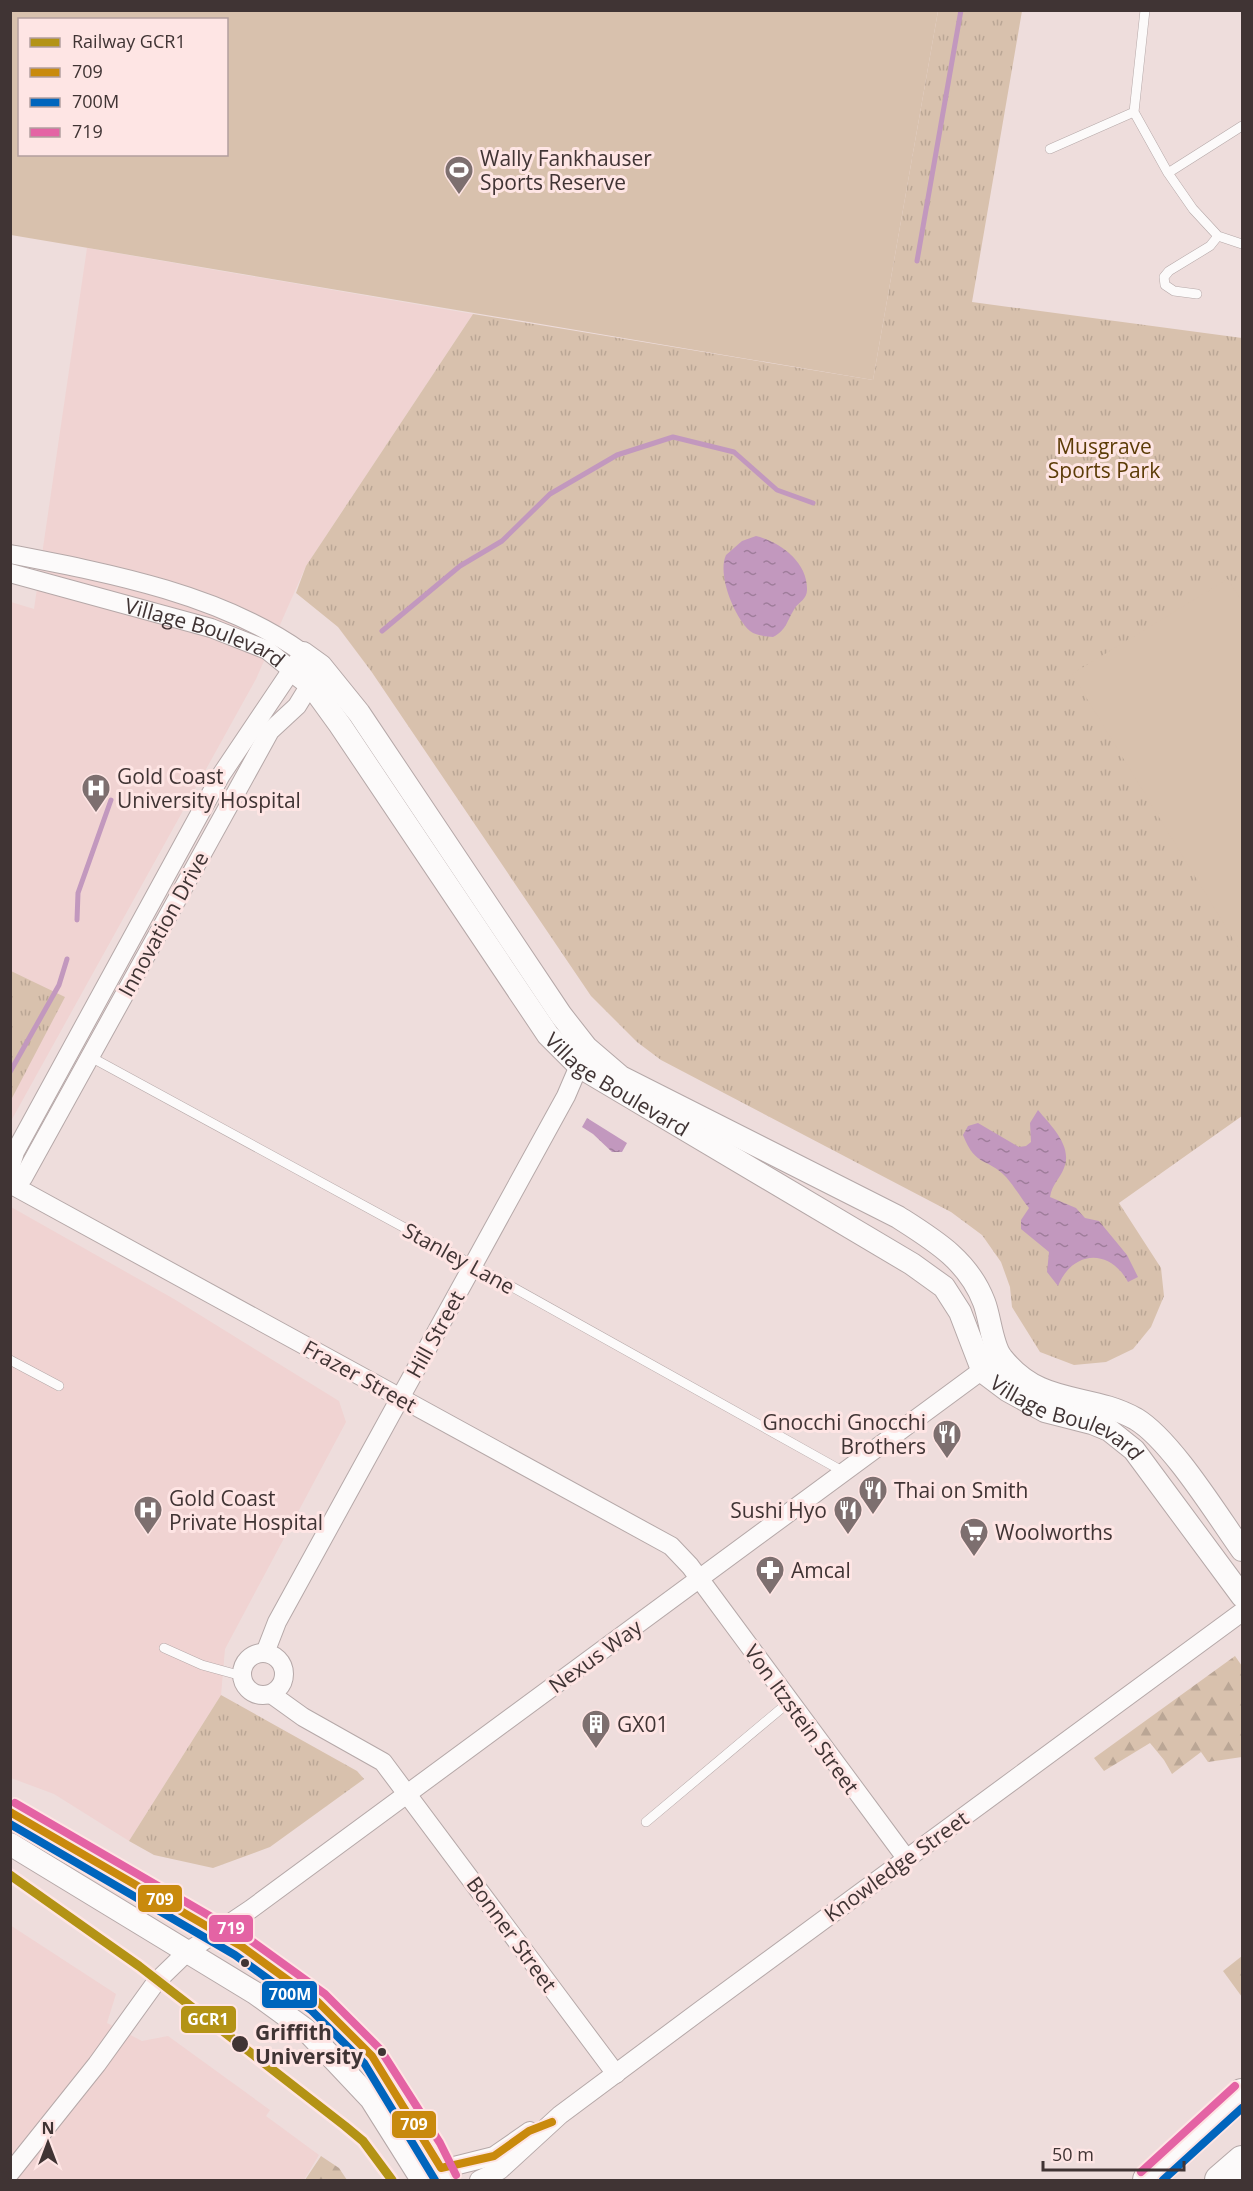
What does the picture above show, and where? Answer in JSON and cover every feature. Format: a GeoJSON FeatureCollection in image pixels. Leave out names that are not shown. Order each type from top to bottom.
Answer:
{"type":"FeatureCollection","features":[{"type":"Feature","properties":{"kind":"highway"},"geometry":{"type":"LineString","coordinates":[[1148,2181],[1242,2094]]}},
{"type":"Feature","properties":{"kind":"highway"},"geometry":{"type":"LineString","coordinates":[[1220,2181],[1242,2161]]}},
{"type":"Feature","properties":{"kind":"street","name":"Village Boulevard"},"geometry":{"type":"LineString","coordinates":[[10,554],[116,575],[272,631],[298,662],[316,676],[548,1035],[912,1264],[944,1287],[960,1312],[982,1372],[1007,1390],[1045,1411],[1092,1423],[1109,1430],[1129,1445],[1160,1482],[1242,1596]]}},
{"type":"Feature","properties":{"kind":"street","name":"Village Boulevard"},"geometry":{"type":"LineString","coordinates":[[10,573],[211,628],[298,662]]}},
{"type":"Feature","properties":{"kind":"street","name":"Innovation Drive"},"geometry":{"type":"LineString","coordinates":[[10,1168],[15,1152],[221,775],[298,662]]}},
{"type":"Feature","properties":{"kind":"street","name":"Innovation Drive"},"geometry":{"type":"LineString","coordinates":[[10,1184],[23,1178],[88,1056],[270,731],[297,706],[316,676]]}},
{"type":"Feature","properties":{"kind":"street","name":"Village Boulevard"},"geometry":{"type":"LineString","coordinates":[[583,1057],[898,1217],[941,1244],[961,1262],[976,1285],[984,1301],[1000,1357],[1023,1379],[1041,1390],[1058,1397],[1102,1405],[1136,1419],[1168,1448],[1242,1550]]}},
{"type":"Feature","properties":{"kind":"street","name":"Hill Street"},"geometry":{"type":"LineString","coordinates":[[265,1653],[276,1622],[473,1265],[583,1057]]}},
{"type":"Feature","properties":{"kind":"street","name":"Frazer Street"},"geometry":{"type":"LineString","coordinates":[[10,1184],[664,1542],[676,1550],[700,1579]]}},
{"type":"Feature","properties":{"kind":"street","name":"Nexus Way"},"geometry":{"type":"LineString","coordinates":[[10,2173],[97,2064],[142,1999],[188,1952],[214,1932],[251,1909],[1000,1357]]}},
{"type":"Feature","properties":{"kind":"street","name":"Von Itzstein Street"},"geometry":{"type":"LineString","coordinates":[[700,1579],[906,1858]]}},
{"type":"Feature","properties":{"kind":"street","name":"Knowledge Street"},"geometry":{"type":"LineString","coordinates":[[479,2181],[500,2170],[552,2122],[616,2074],[1242,1612]]}},
{"type":"Feature","properties":{"kind":"street"},"geometry":{"type":"LineString","coordinates":[[271,1694],[281,1685],[284,1673],[278,1660],[265,1653],[250,1658],[245,1663],[242,1676],[248,1689],[257,1694],[271,1694],[303,1717],[377,1757],[408,1793]]}},
{"type":"Feature","properties":{"kind":"street","name":"Bonner Street"},"geometry":{"type":"LineString","coordinates":[[408,1793],[616,2074]]}},
{"type":"Feature","properties":{"kind":"street"},"geometry":{"type":"LineString","coordinates":[[10,1812],[241,1946],[295,1984],[357,2039],[381,2069],[444,2174]]}},
{"type":"Feature","properties":{"kind":"street"},"geometry":{"type":"LineString","coordinates":[[10,1844],[273,2005],[329,2052],[376,2106],[421,2178]]}},
{"type":"Feature","properties":{"kind":"street","name":"Knowledge Street"},"geometry":{"type":"LineString","coordinates":[[421,2178],[444,2174],[494,2156],[529,2132],[552,2122]]}},
{"type":"Feature","properties":{"kind":"lane"},"geometry":{"type":"LineString","coordinates":[[1145,10],[1134,112],[1168,173],[1193,210],[1218,236],[1242,243]]}},
{"type":"Feature","properties":{"kind":"lane"},"geometry":{"type":"LineString","coordinates":[[1050,149],[1134,112]]}},
{"type":"Feature","properties":{"kind":"lane"},"geometry":{"type":"LineString","coordinates":[[1168,173],[1242,126]]}},
{"type":"Feature","properties":{"kind":"lane"},"geometry":{"type":"LineString","coordinates":[[1197,294],[1174,291],[1165,285],[1164,277],[1169,271],[1210,246],[1218,236]]}},
{"type":"Feature","properties":{"kind":"lane","name":"Stanley Lane"},"geometry":{"type":"LineString","coordinates":[[72,1047],[473,1265],[844,1472]]}},
{"type":"Feature","properties":{"kind":"lane"},"geometry":{"type":"LineString","coordinates":[[10,1360],[59,1386]]}},
{"type":"Feature","properties":{"kind":"lane"},"geometry":{"type":"LineString","coordinates":[[164,1648],[202,1665],[242,1676]]}},
{"type":"Feature","properties":{"kind":"lane"},"geometry":{"type":"LineString","coordinates":[[646,1822],[789,1702]]}},
{"type":"Feature","properties":{"kind":"shaded area","name":"Gold Coast University Hospital"},"geometry":{"type":"Polygon","coordinates":[[[87,248],[473,314],[306,566],[256,679],[11,1121],[11,602],[34,609],[87,248]]]}},
{"type":"Feature","properties":{"kind":"shaded area","name":"Gold Coast Private Hospital"},"geometry":{"type":"Polygon","coordinates":[[[11,1207],[174,1299],[339,1401],[346,1422],[225,1649],[221,1695],[129,1841],[54,1794],[11,1778],[11,1207]]]}},
{"type":"Feature","properties":{"kind":"shaded area"},"geometry":{"type":"Polygon","coordinates":[[[10,1925],[116,1994],[107,2023],[142,2041],[168,2036],[270,2110],[266,2116],[319,2155],[304,2180],[11,2180],[10,1925]]]}},
{"type":"Feature","properties":{"kind":"green space","name":"Wally Fankhauser Sports Reserve"},"geometry":{"type":"Polygon","coordinates":[[[10,11],[938,11],[873,380],[11,235],[10,11]]]}},
{"type":"Feature","properties":{"kind":"green space","name":"Musgrave Sports Park"},"geometry":{"type":"Polygon","coordinates":[[[938,11],[1022,11],[972,302],[1242,338],[1242,1116],[1119,1203],[1161,1268],[1164,1296],[1151,1327],[1133,1349],[1106,1362],[1074,1365],[1040,1352],[1012,1307],[1010,1287],[1001,1262],[982,1235],[951,1212],[661,1060],[637,1042],[591,996],[371,671],[338,627],[296,593],[306,566],[473,314],[873,380],[938,11]]]}},
{"type":"Feature","properties":{"kind":"green space"},"geometry":{"type":"Polygon","coordinates":[[[1228,579],[1242,602],[1241,952],[1072,674],[1228,579]]]}},
{"type":"Feature","properties":{"kind":"green space"},"geometry":{"type":"Polygon","coordinates":[[[11,971],[65,997],[11,1100],[11,971]]]}},
{"type":"Feature","properties":{"kind":"green space"},"geometry":{"type":"Polygon","coordinates":[[[1235,1656],[1242,1666],[1242,1757],[1208,1762],[1201,1752],[1172,1774],[1150,1743],[1104,1771],[1094,1758],[1235,1656]]]}},
{"type":"Feature","properties":{"kind":"green space"},"geometry":{"type":"Polygon","coordinates":[[[221,1695],[357,1771],[364,1779],[270,1847],[213,1868],[154,1855],[129,1841],[221,1695]]]}},
{"type":"Feature","properties":{"kind":"green space"},"geometry":{"type":"Polygon","coordinates":[[[1242,1956],[1242,1997],[1223,1971],[1242,1956]]]}},
{"type":"Feature","properties":{"kind":"green space"},"geometry":{"type":"Polygon","coordinates":[[[321,2156],[339,2168],[347,2180],[305,2180],[321,2156]]]}},
{"type":"Feature","properties":{"kind":"water"},"geometry":{"type":"Polygon","coordinates":[[[756,536],[774,543],[791,555],[798,562],[806,580],[806,596],[795,608],[784,628],[773,637],[761,636],[750,631],[738,616],[725,584],[726,555],[742,541],[756,536]]]}},
{"type":"Feature","properties":{"kind":"water"},"geometry":{"type":"Polygon","coordinates":[[[1038,1110],[1059,1137],[1066,1152],[1064,1168],[1050,1197],[1076,1208],[1085,1218],[1099,1221],[1127,1255],[1138,1277],[1128,1282],[1111,1263],[1091,1258],[1081,1260],[1072,1266],[1064,1274],[1058,1286],[1047,1272],[1049,1252],[1021,1229],[1021,1220],[1029,1208],[1006,1177],[977,1158],[963,1135],[968,1126],[978,1123],[1019,1147],[1026,1146],[1031,1142],[1030,1123],[1038,1110]]]}},
{"type":"Feature","properties":{"kind":"water"},"geometry":{"type":"Polygon","coordinates":[[[587,1118],[627,1143],[622,1152],[612,1152],[582,1127],[587,1118]]]}},
{"type":"Feature","properties":{"kind":"waterway"},"geometry":{"type":"LineString","coordinates":[[917,261],[961,10]]}},
{"type":"Feature","properties":{"kind":"waterway"},"geometry":{"type":"LineString","coordinates":[[382,631],[460,566],[502,541],[550,494],[617,455],[673,437],[734,452],[777,490],[813,503]]}},
{"type":"Feature","properties":{"kind":"waterway"},"geometry":{"type":"LineString","coordinates":[[77,920],[78,893],[111,800]]}},
{"type":"Feature","properties":{"kind":"waterway"},"geometry":{"type":"LineString","coordinates":[[10,1072],[59,985],[67,959]]}},
{"type":"Feature","properties":{"kind":"rail line","name":"GCR1"},"geometry":{"type":"LineString","coordinates":[[10,1875],[139,1966],[345,2126],[363,2141],[392,2180]]}},
{"type":"Feature","properties":{"kind":"transit line","name":"719"},"geometry":{"type":"LineString","coordinates":[[15,1803],[246,1937],[325,1994],[380,2049],[440,2143],[456,2175]]}},
{"type":"Feature","properties":{"kind":"transit line","name":"709"},"geometry":{"type":"LineString","coordinates":[[10,1812],[241,1946],[318,2002],[372,2056],[441,2168],[494,2156],[529,2131],[552,2122]]}},
{"type":"Feature","properties":{"kind":"transit line","name":"700M"},"geometry":{"type":"LineString","coordinates":[[10,1824],[235,1955],[311,2010],[364,2063],[435,2180]]}},
{"type":"Feature","properties":{"kind":"transit line","name":"719"},"geometry":{"type":"LineString","coordinates":[[1141,2172],[1235,2086]]}},
{"type":"Feature","properties":{"kind":"transit line","name":"700M"},"geometry":{"type":"LineString","coordinates":[[1163,2180],[1242,2108]]}},
{"type":"Feature","properties":{"kind":"place","name":"Wally Fankhauser Sports Reserve"},"geometry":{"type":"Point","coordinates":[459,196]}},
{"type":"Feature","properties":{"kind":"place","name":"Gold Coast University Hospital"},"geometry":{"type":"Point","coordinates":[96,814]}},
{"type":"Feature","properties":{"kind":"place","name":"Gnocchi Gnocchi Brothers"},"geometry":{"type":"Point","coordinates":[947,1460]}},
{"type":"Feature","properties":{"kind":"place","name":"Thai on Smith"},"geometry":{"type":"Point","coordinates":[873,1516]}},
{"type":"Feature","properties":{"kind":"place","name":"Gold Coast Private Hospital"},"geometry":{"type":"Point","coordinates":[148,1536]}},
{"type":"Feature","properties":{"kind":"place","name":"Sushi Hyo"},"geometry":{"type":"Point","coordinates":[848,1536]}},
{"type":"Feature","properties":{"kind":"place","name":"Woolworths"},"geometry":{"type":"Point","coordinates":[974,1558]}},
{"type":"Feature","properties":{"kind":"place","name":"Amcal"},"geometry":{"type":"Point","coordinates":[770,1596]}},
{"type":"Feature","properties":{"kind":"place","name":"GX01"},"geometry":{"type":"Point","coordinates":[596,1750]}},
{"type":"Feature","properties":{"kind":"place","name":"Griffith University"},"geometry":{"type":"Point","coordinates":[240,2044]}}]}
